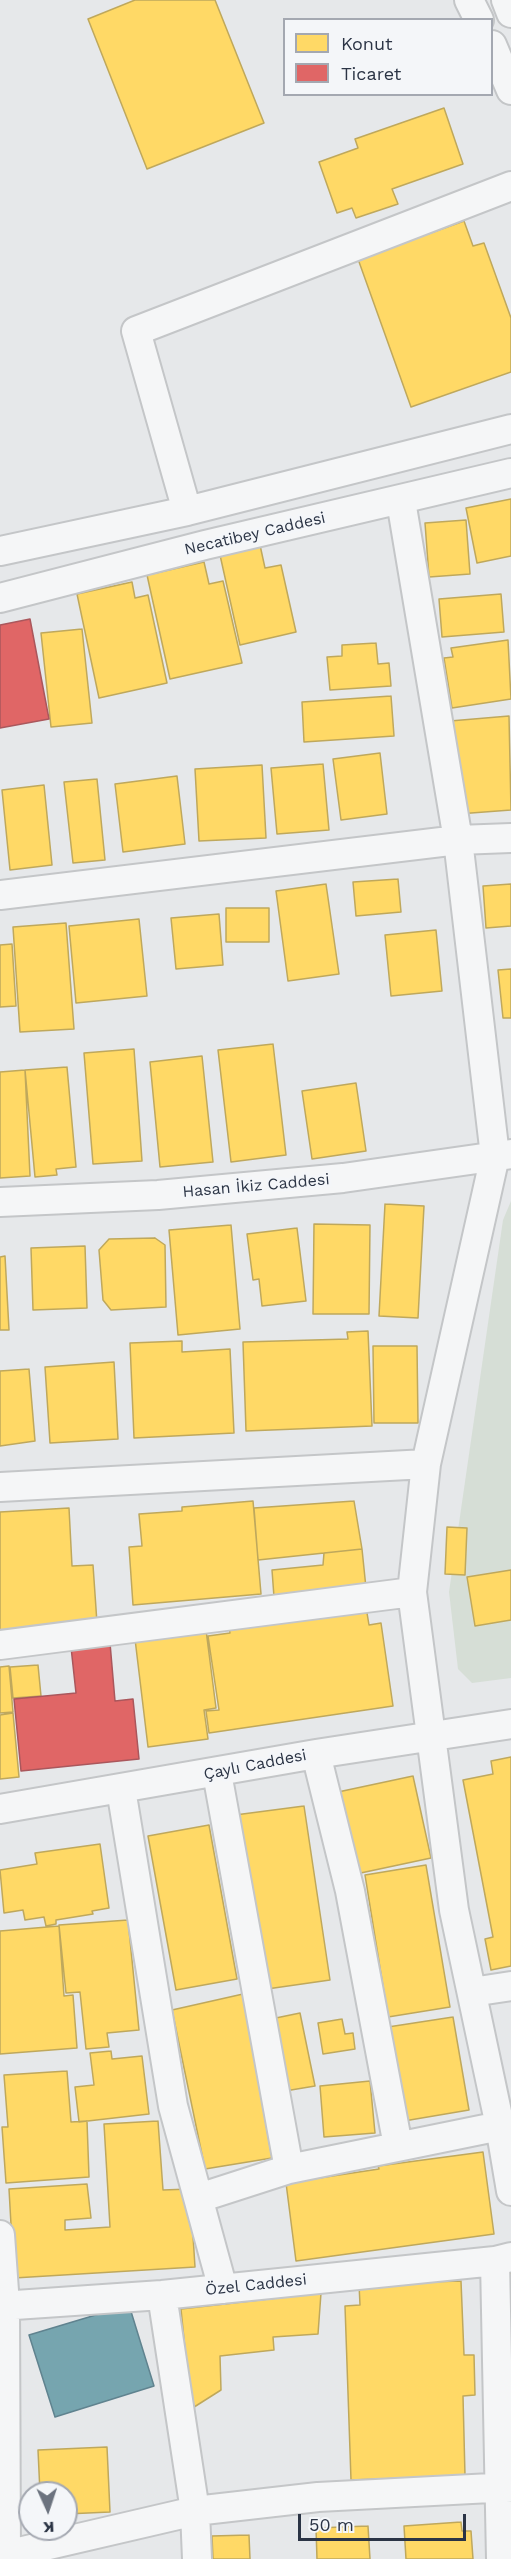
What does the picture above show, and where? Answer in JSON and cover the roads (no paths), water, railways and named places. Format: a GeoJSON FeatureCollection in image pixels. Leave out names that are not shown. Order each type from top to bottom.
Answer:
{"type":"FeatureCollection","features":[{"type":"Feature","properties":{"kind":"street"},"geometry":{"type":"LineString","coordinates":[[469,0],[478,18]]}},
{"type":"Feature","properties":{"kind":"street"},"geometry":{"type":"LineString","coordinates":[[506,0],[511,13]]}},
{"type":"Feature","properties":{"kind":"street"},"geometry":{"type":"LineString","coordinates":[[493,47],[511,90]]}},
{"type":"Feature","properties":{"kind":"street"},"geometry":{"type":"LineString","coordinates":[[188,511],[136,331],[511,186]]}},
{"type":"Feature","properties":{"kind":"street"},"geometry":{"type":"LineString","coordinates":[[0,551],[188,511],[511,429]]}},
{"type":"Feature","properties":{"kind":"street","name":"Necatibey Caddesi"},"geometry":{"type":"LineString","coordinates":[[0,598],[206,545],[401,501],[511,473]]}},
{"type":"Feature","properties":{"kind":"street"},"geometry":{"type":"LineString","coordinates":[[401,501],[458,840],[503,1155],[426,1464],[412,1592],[454,1910],[500,2126],[511,2191]]}},
{"type":"Feature","properties":{"kind":"street"},"geometry":{"type":"LineString","coordinates":[[0,895],[458,840],[511,838]]}},
{"type":"Feature","properties":{"kind":"street","name":"Hasan İkiz Caddesi"},"geometry":{"type":"LineString","coordinates":[[0,1202],[158,1194],[343,1178],[503,1155]]}},
{"type":"Feature","properties":{"kind":"street"},"geometry":{"type":"LineString","coordinates":[[0,1487],[426,1464]]}},
{"type":"Feature","properties":{"kind":"street"},"geometry":{"type":"LineString","coordinates":[[0,1645],[412,1592]]}},
{"type":"Feature","properties":{"kind":"street","name":"Çaylı Caddesi"},"geometry":{"type":"LineString","coordinates":[[0,1809],[316,1754],[511,1724]]}},
{"type":"Feature","properties":{"kind":"street"},"geometry":{"type":"LineString","coordinates":[[316,1754],[350,1891],[398,2146]]}},
{"type":"Feature","properties":{"kind":"street"},"geometry":{"type":"LineString","coordinates":[[217,1773],[289,2169]]}},
{"type":"Feature","properties":{"kind":"street"},"geometry":{"type":"LineString","coordinates":[[121,1789],[173,2106],[223,2289]]}},
{"type":"Feature","properties":{"kind":"street"},"geometry":{"type":"LineString","coordinates":[[472,1992],[511,1986]]}},
{"type":"Feature","properties":{"kind":"street"},"geometry":{"type":"LineString","coordinates":[[199,2198],[289,2169],[500,2126]]}},
{"type":"Feature","properties":{"kind":"street"},"geometry":{"type":"LineString","coordinates":[[0,2235],[6,2557],[195,2511],[318,2497],[505,2487]]}},
{"type":"Feature","properties":{"kind":"street"},"geometry":{"type":"LineString","coordinates":[[501,2559],[505,2487],[503,2259]]}},
{"type":"Feature","properties":{"kind":"street","name":"Özel Caddesi"},"geometry":{"type":"LineString","coordinates":[[3,2305],[162,2295],[503,2259]]}},
{"type":"Feature","properties":{"kind":"street"},"geometry":{"type":"LineString","coordinates":[[162,2295],[195,2511],[197,2559]]}}]}
